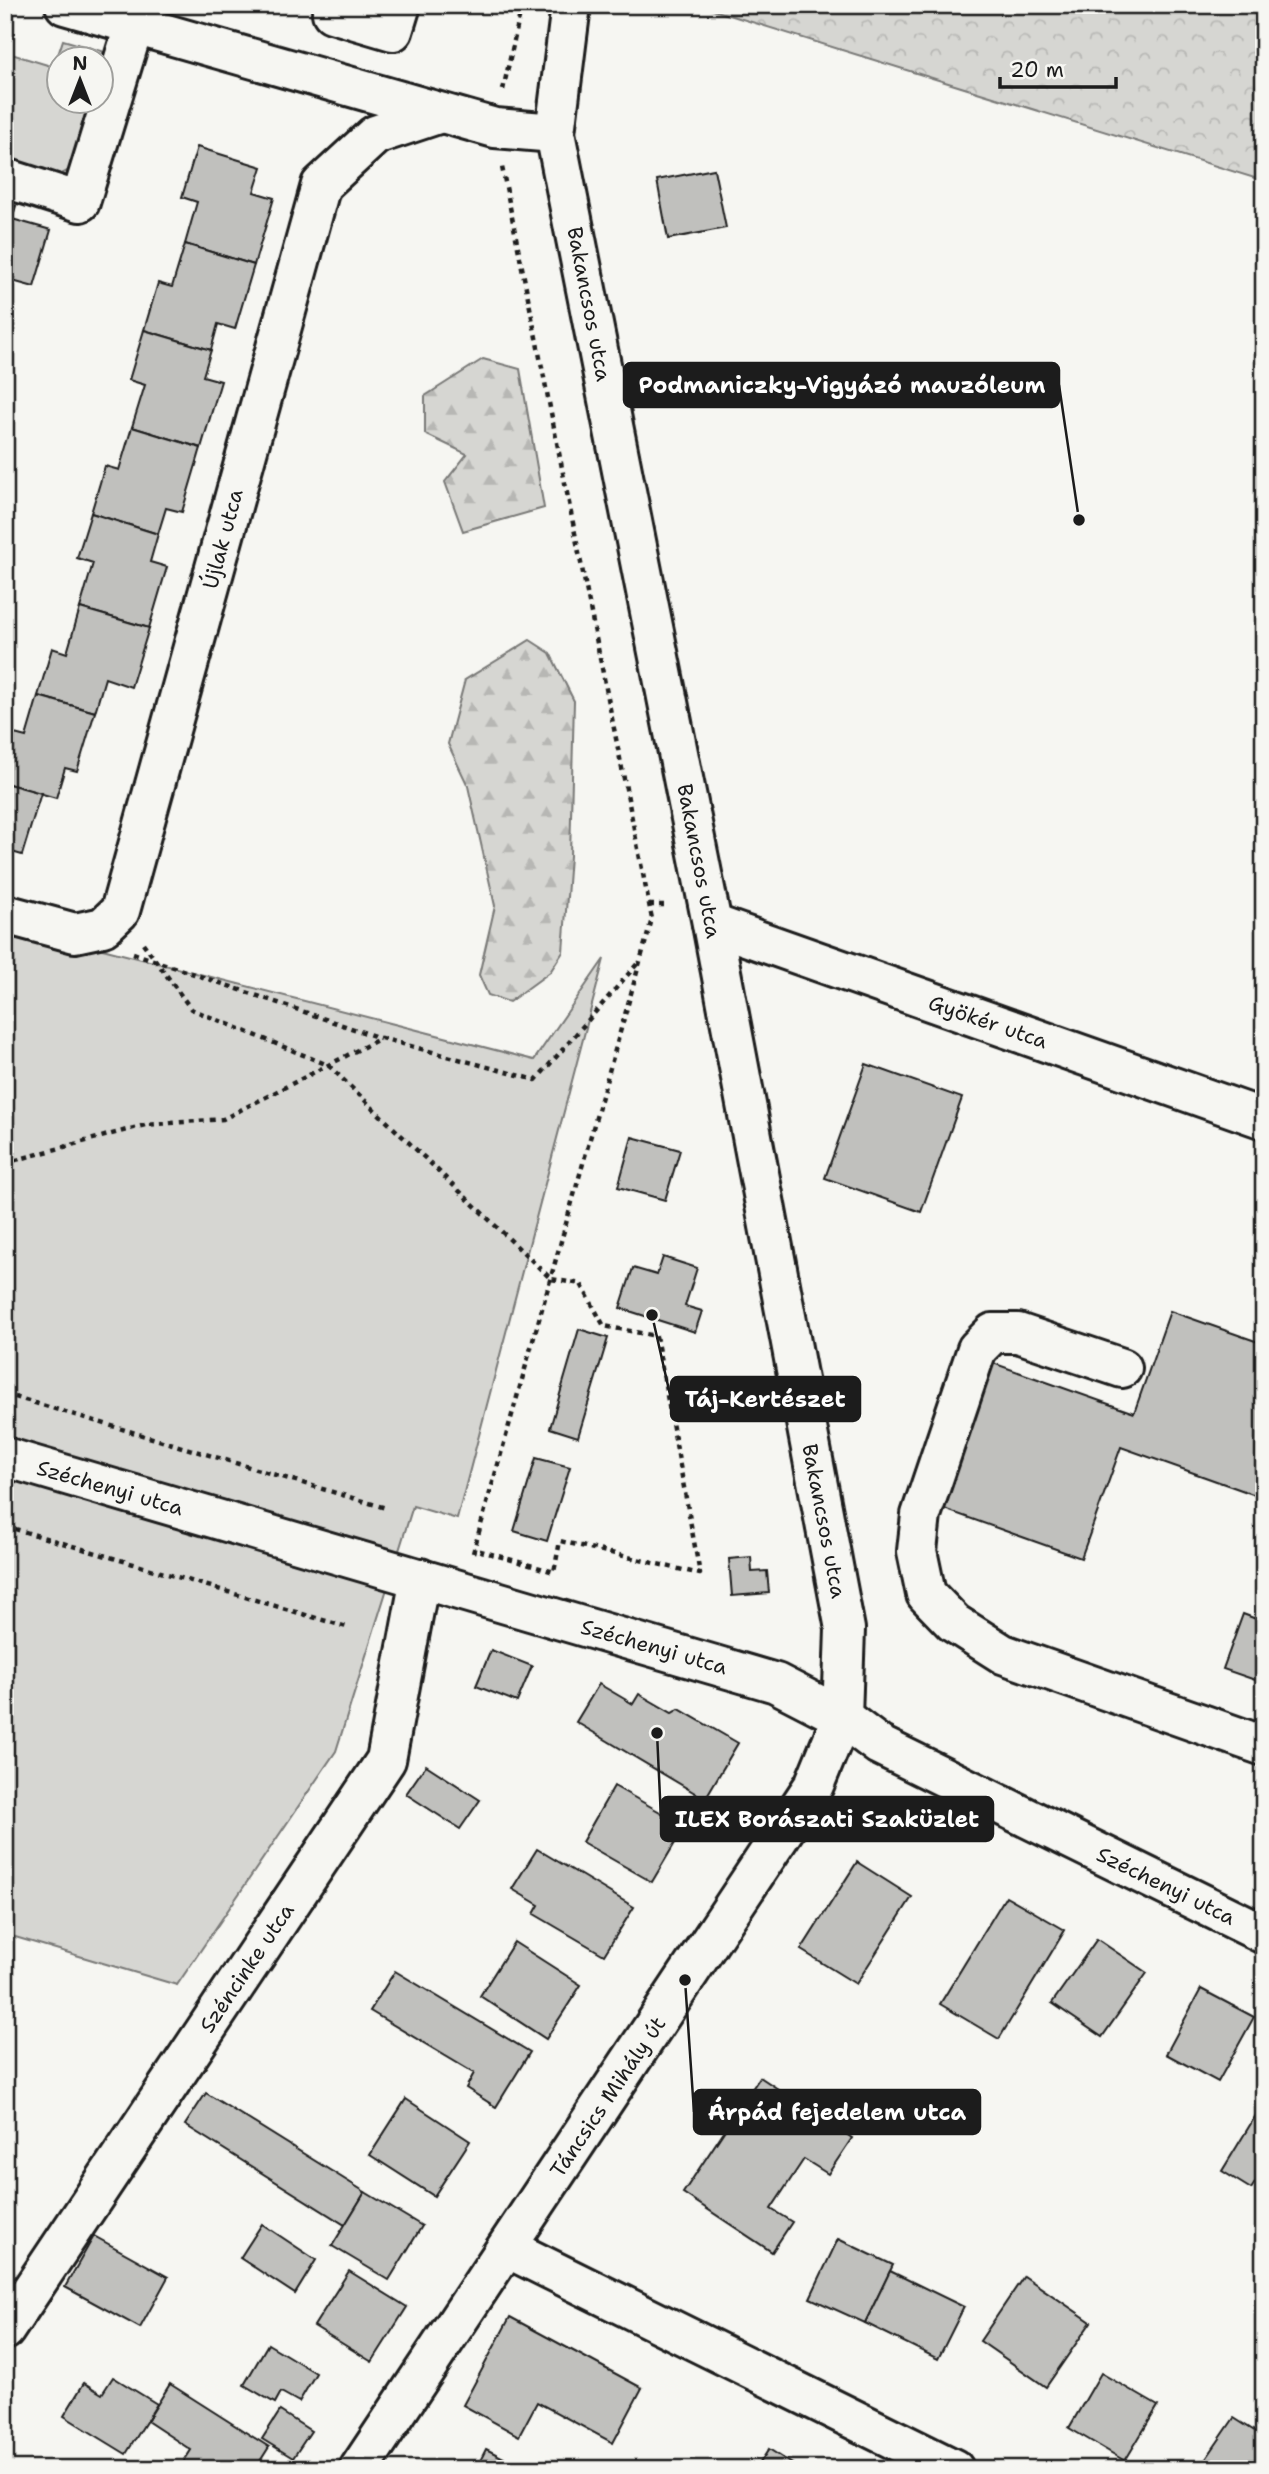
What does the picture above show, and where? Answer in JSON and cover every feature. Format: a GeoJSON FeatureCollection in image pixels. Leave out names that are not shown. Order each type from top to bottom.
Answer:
{"type":"FeatureCollection","features":[{"type":"Feature","properties":{"kind":"street"},"geometry":{"type":"LineString","coordinates":[[65,5],[495,128],[555,133]]}},
{"type":"Feature","properties":{"kind":"street"},"geometry":{"type":"LineString","coordinates":[[331,13],[393,30],[401,5]]}},
{"type":"Feature","properties":{"kind":"street","name":"Bakancsos utca"},"geometry":{"type":"LineString","coordinates":[[571,5],[555,133],[712,924],[845,1629],[842,1717]]}},
{"type":"Feature","properties":{"kind":"street"},"geometry":{"type":"LineString","coordinates":[[5,178],[80,202],[134,26]]}},
{"type":"Feature","properties":{"kind":"street","name":"Újlak utca"},"geometry":{"type":"LineString","coordinates":[[120,911],[321,185],[375,135],[441,113]]}},
{"type":"Feature","properties":{"kind":"street"},"geometry":{"type":"LineString","coordinates":[[5,914],[75,933],[103,927],[120,911]]}},
{"type":"Feature","properties":{"kind":"street","name":"Gyökér utca"},"geometry":{"type":"LineString","coordinates":[[712,924],[1264,1119]]}},
{"type":"Feature","properties":{"kind":"street"},"geometry":{"type":"LineString","coordinates":[[1122,1368],[1018,1333],[993,1333],[977,1349],[921,1515],[916,1551],[926,1594],[954,1623],[1003,1654],[1264,1746]]}},
{"type":"Feature","properties":{"kind":"street","name":"Széchenyi utca"},"geometry":{"type":"LineString","coordinates":[[5,1457],[776,1683],[842,1717],[879,1745],[1264,1934]]}},
{"type":"Feature","properties":{"kind":"street","name":"Széncinke utca"},"geometry":{"type":"LineString","coordinates":[[5,2330],[386,1760],[420,1578]]}},
{"type":"Feature","properties":{"kind":"street","name":"Táncsics Mihály út"},"geometry":{"type":"LineString","coordinates":[[359,2469],[814,1784],[842,1717]]}},
{"type":"Feature","properties":{"kind":"street"},"geometry":{"type":"LineString","coordinates":[[507,2248],[954,2469]]}},
{"type":"Feature","properties":{"kind":"path"},"geometry":{"type":"LineString","coordinates":[[463,1591],[652,919],[495,128],[522,5]]}},
{"type":"Feature","properties":{"kind":"path"},"geometry":{"type":"LineString","coordinates":[[120,911],[191,1009],[328,1065],[551,1279],[580,1284],[604,1326],[656,1336],[700,1574],[561,1541],[554,1572],[474,1549]]}},
{"type":"Feature","properties":{"kind":"path"},"geometry":{"type":"LineString","coordinates":[[75,933],[381,1038],[536,1080],[640,960]]}},
{"type":"Feature","properties":{"kind":"path"},"geometry":{"type":"LineString","coordinates":[[5,1163],[145,1125],[223,1119],[381,1038]]}},
{"type":"Feature","properties":{"kind":"path"},"geometry":{"type":"LineString","coordinates":[[5,1394],[386,1508]]}},
{"type":"Feature","properties":{"kind":"path"},"geometry":{"type":"LineString","coordinates":[[5,1526],[350,1628]]}},
{"type":"Feature","properties":{"kind":"green space"},"geometry":{"type":"Polygon","coordinates":[[[697,5],[1264,5],[1264,181],[697,5]]]}},
{"type":"Feature","properties":{"kind":"green space"},"geometry":{"type":"Polygon","coordinates":[[[63,40],[84,46],[61,46],[63,40]]]}},
{"type":"Feature","properties":{"kind":"green space"},"geometry":{"type":"Polygon","coordinates":[[[5,52],[46,65],[46,116],[94,116],[79,165],[54,178],[5,163],[5,52]]]}},
{"type":"Feature","properties":{"kind":"green space"},"geometry":{"type":"Polygon","coordinates":[[[483,359],[520,369],[544,508],[463,531],[445,482],[467,454],[425,434],[425,396],[483,359]]]}},
{"type":"Feature","properties":{"kind":"green space"},"geometry":{"type":"Polygon","coordinates":[[[530,640],[550,653],[574,701],[570,856],[563,952],[550,972],[509,1002],[488,995],[479,975],[495,906],[468,786],[448,744],[465,680],[530,640]]]}},
{"type":"Feature","properties":{"kind":"green space"},"geometry":{"type":"Polygon","coordinates":[[[5,924],[534,1060],[604,959],[457,1519],[413,1506],[336,1751],[177,1985],[5,1934],[5,924]]]}},
{"type":"Feature","properties":{"kind":"building"},"geometry":{"type":"Polygon","coordinates":[[[197,147],[262,167],[254,192],[274,198],[254,265],[185,244],[197,202],[182,197],[197,147]]]}},
{"type":"Feature","properties":{"kind":"building"},"geometry":{"type":"Polygon","coordinates":[[[714,169],[726,228],[668,239],[657,180],[714,169]]]}},
{"type":"Feature","properties":{"kind":"building"},"geometry":{"type":"Polygon","coordinates":[[[5,203],[16,206],[12,219],[51,230],[34,287],[5,279],[5,203]]]}},
{"type":"Feature","properties":{"kind":"building"},"geometry":{"type":"Polygon","coordinates":[[[185,244],[254,265],[235,329],[218,324],[211,350],[144,330],[158,283],[172,287],[185,244]]]}},
{"type":"Feature","properties":{"kind":"building"},"geometry":{"type":"Polygon","coordinates":[[[144,330],[211,350],[203,376],[221,381],[201,448],[132,427],[145,385],[129,380],[144,330]]]}},
{"type":"Feature","properties":{"kind":"building"},"geometry":{"type":"Polygon","coordinates":[[[132,427],[201,448],[182,512],[166,508],[158,534],[91,513],[105,466],[119,470],[132,427]]]}},
{"type":"Feature","properties":{"kind":"building"},"geometry":{"type":"Polygon","coordinates":[[[91,513],[158,534],[150,562],[167,567],[149,628],[80,608],[93,563],[77,558],[91,513]]]}},
{"type":"Feature","properties":{"kind":"building"},"geometry":{"type":"Polygon","coordinates":[[[80,608],[149,628],[131,687],[105,678],[95,712],[38,696],[52,648],[67,653],[80,608]]]}},
{"type":"Feature","properties":{"kind":"building"},"geometry":{"type":"Polygon","coordinates":[[[38,696],[95,712],[77,771],[65,768],[56,798],[5,783],[7,732],[26,737],[38,696]]]}},
{"type":"Feature","properties":{"kind":"building"},"geometry":{"type":"Polygon","coordinates":[[[5,783],[41,793],[22,855],[5,850],[5,783]]]}},
{"type":"Feature","properties":{"kind":"building"},"geometry":{"type":"Polygon","coordinates":[[[866,1064],[962,1098],[921,1212],[825,1178],[866,1064]]]}},
{"type":"Feature","properties":{"kind":"building"},"geometry":{"type":"Polygon","coordinates":[[[632,1137],[680,1150],[665,1200],[618,1187],[632,1137]]]}},
{"type":"Feature","properties":{"kind":"building"},"geometry":{"type":"Polygon","coordinates":[[[663,1257],[697,1268],[685,1306],[702,1311],[695,1332],[620,1308],[633,1268],[657,1275],[663,1257]]]}},
{"type":"Feature","properties":{"kind":"building"},"geometry":{"type":"Polygon","coordinates":[[[1170,1311],[1264,1344],[1264,1498],[1121,1447],[1081,1558],[941,1508],[993,1363],[1134,1413],[1170,1311]]]}},
{"type":"Feature","properties":{"kind":"building"},"geometry":{"type":"Polygon","coordinates":[[[579,1329],[608,1338],[578,1437],[550,1428],[579,1329]]]}},
{"type":"Feature","properties":{"kind":"building"},"geometry":{"type":"Polygon","coordinates":[[[536,1458],[570,1467],[547,1541],[514,1531],[536,1458]]]}},
{"type":"Feature","properties":{"kind":"building"},"geometry":{"type":"Polygon","coordinates":[[[751,1557],[752,1572],[767,1571],[769,1593],[732,1596],[729,1559],[751,1557]]]}},
{"type":"Feature","properties":{"kind":"building"},"geometry":{"type":"Polygon","coordinates":[[[1243,1614],[1264,1622],[1264,1683],[1223,1669],[1243,1614]]]}},
{"type":"Feature","properties":{"kind":"building"},"geometry":{"type":"Polygon","coordinates":[[[491,1650],[532,1666],[517,1702],[476,1686],[491,1650]]]}},
{"type":"Feature","properties":{"kind":"building"},"geometry":{"type":"Polygon","coordinates":[[[599,1684],[633,1704],[639,1694],[672,1713],[679,1709],[738,1743],[705,1799],[576,1722],[599,1684]]]}},
{"type":"Feature","properties":{"kind":"building"},"geometry":{"type":"Polygon","coordinates":[[[426,1765],[480,1800],[460,1829],[406,1794],[426,1765]]]}},
{"type":"Feature","properties":{"kind":"building"},"geometry":{"type":"Polygon","coordinates":[[[614,1786],[685,1826],[652,1882],[582,1842],[614,1786]]]}},
{"type":"Feature","properties":{"kind":"building"},"geometry":{"type":"Polygon","coordinates":[[[537,1849],[634,1907],[604,1955],[534,1914],[539,1905],[512,1889],[537,1849]]]}},
{"type":"Feature","properties":{"kind":"building"},"geometry":{"type":"Polygon","coordinates":[[[857,1862],[912,1897],[856,1984],[801,1950],[857,1862]]]}},
{"type":"Feature","properties":{"kind":"building"},"geometry":{"type":"Polygon","coordinates":[[[1006,1896],[1065,1930],[999,2039],[940,2004],[1006,1896]]]}},
{"type":"Feature","properties":{"kind":"building"},"geometry":{"type":"Polygon","coordinates":[[[1097,1939],[1147,1973],[1102,2037],[1052,2003],[1097,1939]]]}},
{"type":"Feature","properties":{"kind":"building"},"geometry":{"type":"Polygon","coordinates":[[[514,1942],[581,1985],[546,2039],[480,1996],[514,1942]]]}},
{"type":"Feature","properties":{"kind":"building"},"geometry":{"type":"Polygon","coordinates":[[[395,1971],[530,2052],[496,2107],[466,2088],[474,2073],[370,2011],[395,1971]]]}},
{"type":"Feature","properties":{"kind":"building"},"geometry":{"type":"Polygon","coordinates":[[[1201,1989],[1254,2017],[1218,2082],[1166,2054],[1201,1989]]]}},
{"type":"Feature","properties":{"kind":"building"},"geometry":{"type":"Polygon","coordinates":[[[760,2077],[852,2138],[828,2174],[804,2159],[771,2209],[792,2222],[772,2252],[683,2193],[760,2077]]]}},
{"type":"Feature","properties":{"kind":"building"},"geometry":{"type":"Polygon","coordinates":[[[206,2093],[365,2192],[345,2225],[185,2125],[206,2093]]]}},
{"type":"Feature","properties":{"kind":"building"},"geometry":{"type":"Polygon","coordinates":[[[406,2099],[470,2141],[434,2196],[370,2155],[406,2099]]]}},
{"type":"Feature","properties":{"kind":"building"},"geometry":{"type":"Polygon","coordinates":[[[1264,2102],[1264,2169],[1251,2189],[1222,2171],[1264,2102]]]}},
{"type":"Feature","properties":{"kind":"building"},"geometry":{"type":"Polygon","coordinates":[[[365,2192],[422,2226],[389,2280],[332,2246],[365,2192]]]}},
{"type":"Feature","properties":{"kind":"building"},"geometry":{"type":"Polygon","coordinates":[[[262,2224],[316,2260],[295,2294],[240,2258],[262,2224]]]}},
{"type":"Feature","properties":{"kind":"building"},"geometry":{"type":"Polygon","coordinates":[[[94,2236],[168,2277],[140,2328],[65,2287],[94,2236]]]}},
{"type":"Feature","properties":{"kind":"building"},"geometry":{"type":"Polygon","coordinates":[[[838,2239],[893,2265],[865,2323],[810,2298],[838,2239]]]}},
{"type":"Feature","properties":{"kind":"building"},"geometry":{"type":"Polygon","coordinates":[[[349,2271],[407,2307],[372,2362],[314,2326],[349,2271]]]}},
{"type":"Feature","properties":{"kind":"building"},"geometry":{"type":"Polygon","coordinates":[[[890,2271],[964,2307],[938,2359],[865,2323],[890,2271]]]}},
{"type":"Feature","properties":{"kind":"building"},"geometry":{"type":"Polygon","coordinates":[[[1024,2276],[1091,2322],[1046,2387],[980,2341],[1024,2276]]]}},
{"type":"Feature","properties":{"kind":"building"},"geometry":{"type":"Polygon","coordinates":[[[510,2317],[642,2388],[613,2443],[537,2402],[519,2436],[463,2405],[510,2317]]]}},
{"type":"Feature","properties":{"kind":"building"},"geometry":{"type":"Polygon","coordinates":[[[268,2344],[316,2373],[299,2402],[281,2392],[275,2403],[244,2385],[268,2344]]]}},
{"type":"Feature","properties":{"kind":"building"},"geometry":{"type":"Polygon","coordinates":[[[1101,2373],[1158,2406],[1125,2461],[1069,2428],[1101,2373]]]}},
{"type":"Feature","properties":{"kind":"building"},"geometry":{"type":"Polygon","coordinates":[[[113,2377],[157,2404],[126,2454],[64,2416],[84,2383],[102,2394],[113,2377]]]}},
{"type":"Feature","properties":{"kind":"building"},"geometry":{"type":"Polygon","coordinates":[[[170,2384],[269,2447],[255,2469],[179,2469],[191,2450],[147,2421],[170,2384]]]}},
{"type":"Feature","properties":{"kind":"building"},"geometry":{"type":"Polygon","coordinates":[[[280,2411],[311,2431],[293,2458],[262,2439],[280,2411]]]}},
{"type":"Feature","properties":{"kind":"building"},"geometry":{"type":"Polygon","coordinates":[[[1234,2418],[1264,2437],[1264,2469],[1199,2469],[1234,2418]]]}},
{"type":"Feature","properties":{"kind":"building"},"geometry":{"type":"Polygon","coordinates":[[[486,2449],[525,2469],[476,2469],[486,2449]]]}},
{"type":"Feature","properties":{"kind":"building"},"geometry":{"type":"Polygon","coordinates":[[[769,2449],[800,2469],[756,2469],[769,2449]]]}},
{"type":"Feature","properties":{"kind":"place","name":"Podmaniczky-Vigyázó mauzóleum"},"geometry":{"type":"Point","coordinates":[1079,520]}},
{"type":"Feature","properties":{"kind":"place","name":"Táj-Kertészet"},"geometry":{"type":"Point","coordinates":[652,1315]}},
{"type":"Feature","properties":{"kind":"place","name":"ILEX Borászati Szaküzlet"},"geometry":{"type":"Point","coordinates":[657,1733]}},
{"type":"Feature","properties":{"kind":"place","name":"Árpád fejedelem utca"},"geometry":{"type":"Point","coordinates":[685,1980]}}]}
